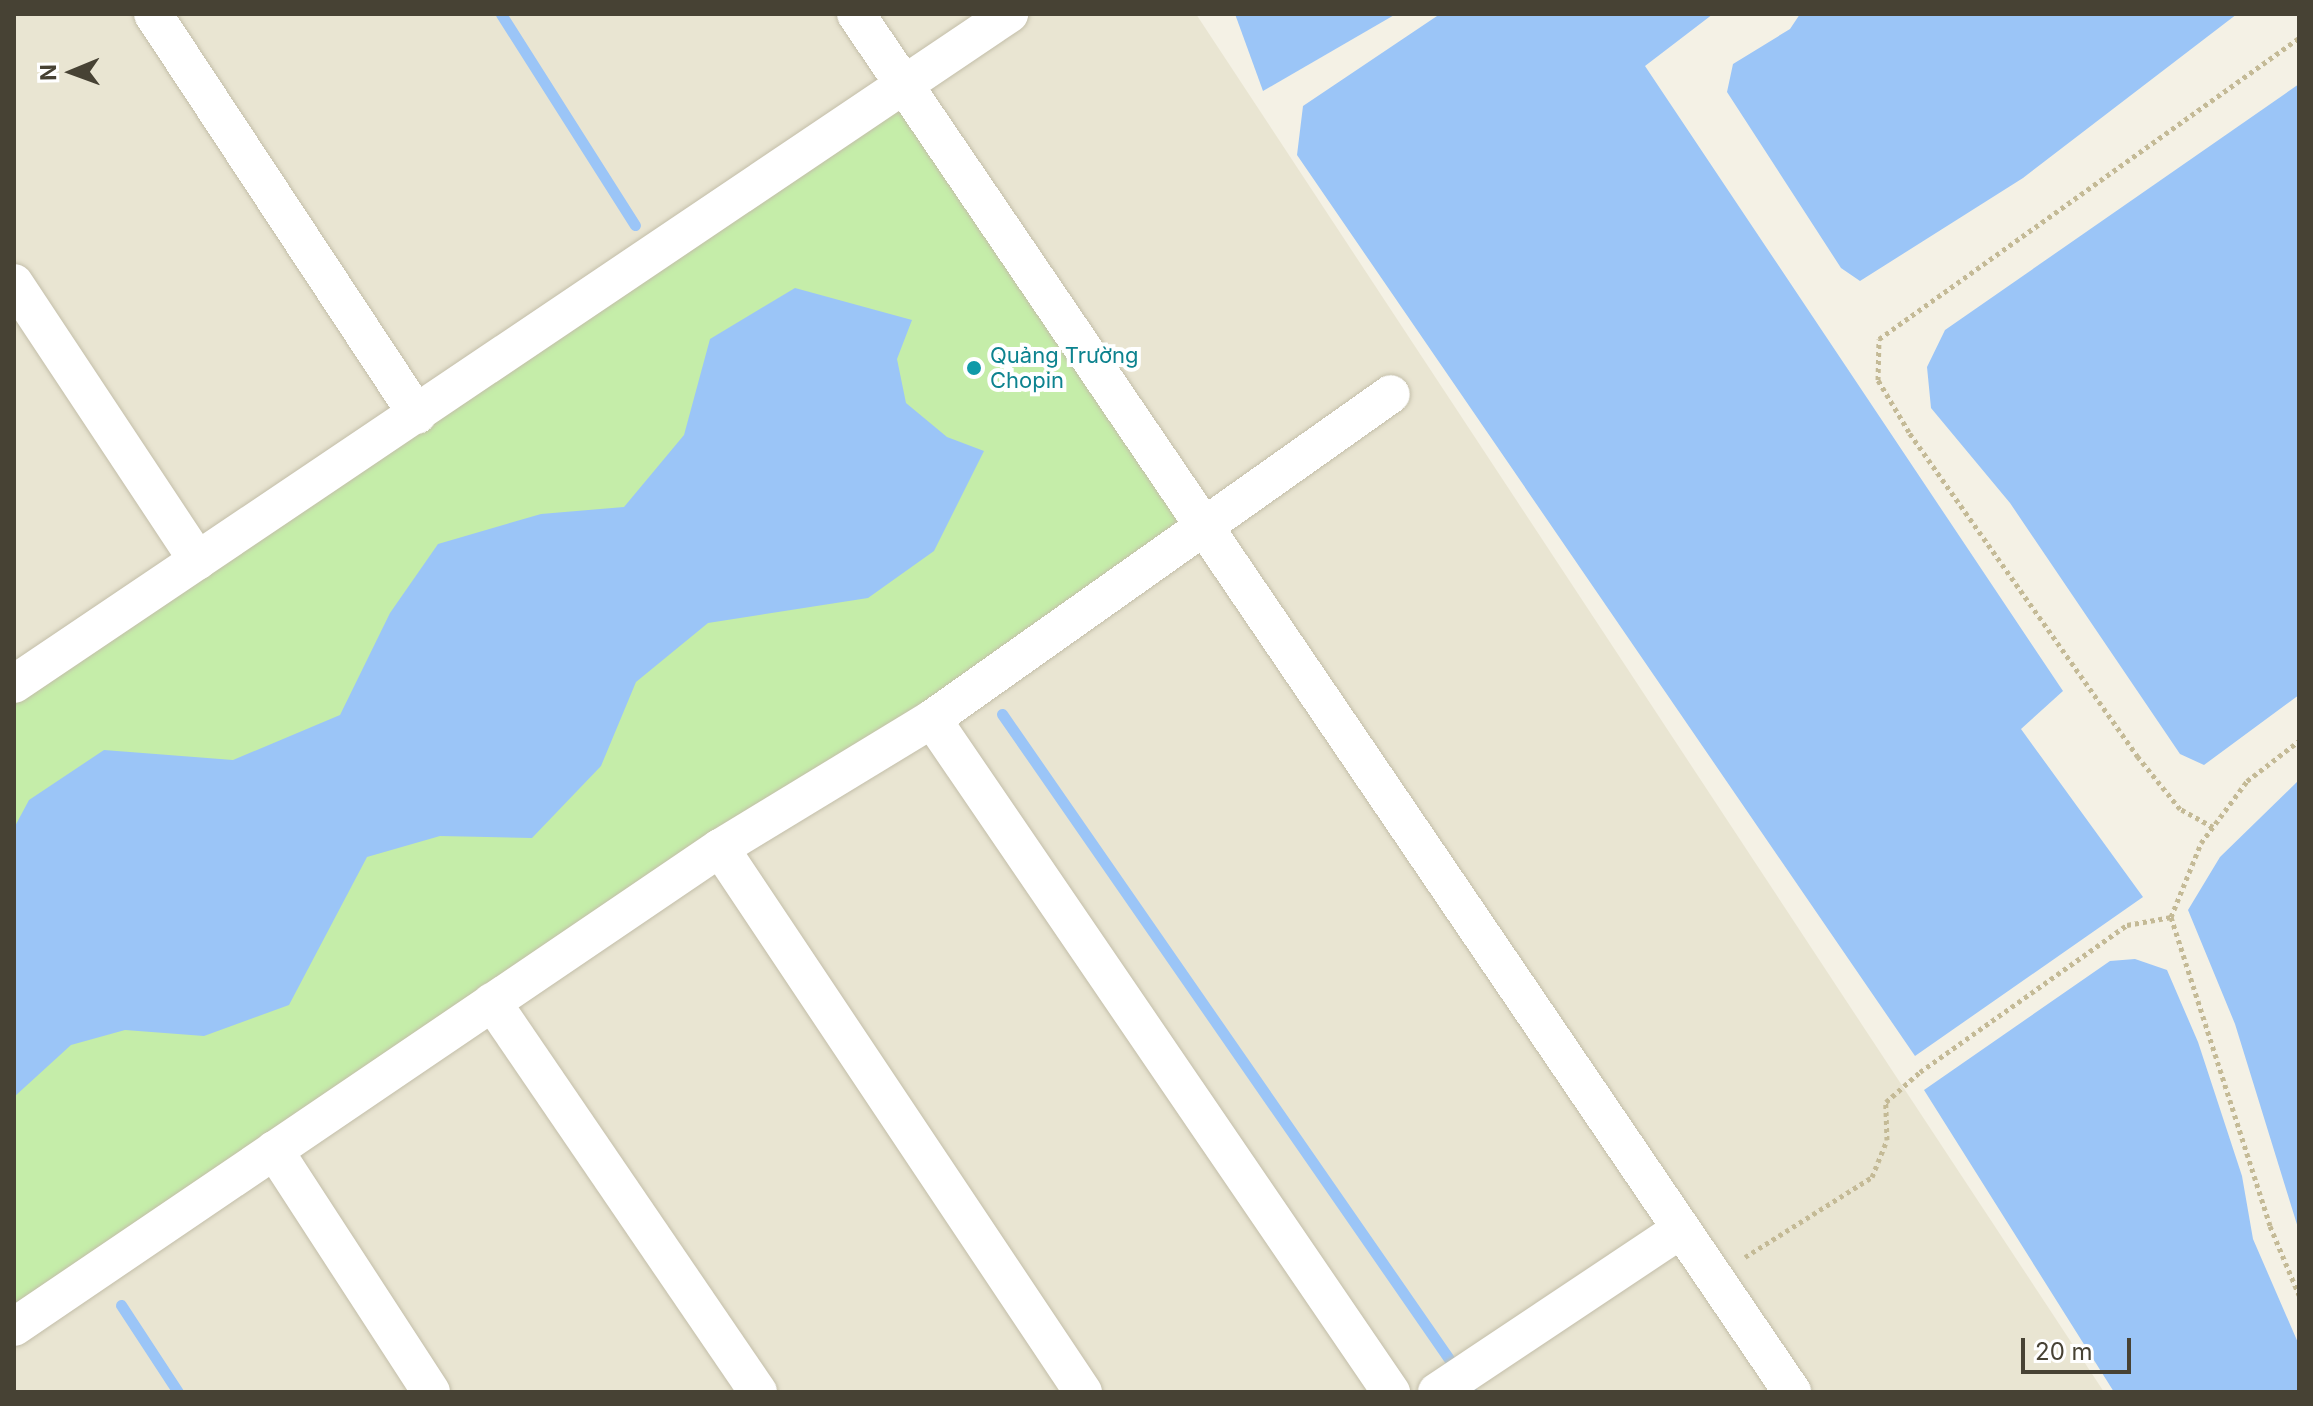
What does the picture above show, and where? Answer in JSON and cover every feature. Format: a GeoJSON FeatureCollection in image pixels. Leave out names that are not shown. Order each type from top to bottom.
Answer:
{"type":"FeatureCollection","features":[{"type":"Feature","properties":{"kind":"street"},"geometry":{"type":"LineString","coordinates":[[153,14],[417,415]]}},
{"type":"Feature","properties":{"kind":"street"},"geometry":{"type":"LineString","coordinates":[[856,14],[1792,1392]]}},
{"type":"Feature","properties":{"kind":"street"},"geometry":{"type":"LineString","coordinates":[[14,684],[906,89],[1009,14]]}},
{"type":"Feature","properties":{"kind":"street"},"geometry":{"type":"LineString","coordinates":[[14,283],[198,561]]}},
{"type":"Feature","properties":{"kind":"street"},"geometry":{"type":"LineString","coordinates":[[14,1327],[720,848],[932,719],[1201,523],[1391,394]]}},
{"type":"Feature","properties":{"kind":"street"},"geometry":{"type":"LineString","coordinates":[[932,719],[1391,1392]]}},
{"type":"Feature","properties":{"kind":"street"},"geometry":{"type":"LineString","coordinates":[[720,848],[1083,1392]]}},
{"type":"Feature","properties":{"kind":"street"},"geometry":{"type":"LineString","coordinates":[[492,1002],[758,1392]]}},
{"type":"Feature","properties":{"kind":"street"},"geometry":{"type":"LineString","coordinates":[[274,1150],[431,1392]]}},
{"type":"Feature","properties":{"kind":"street"},"geometry":{"type":"LineString","coordinates":[[1437,1392],[1681,1229]]}},
{"type":"Feature","properties":{"kind":"path"},"geometry":{"type":"LineString","coordinates":[[2213,827],[2180,809],[2138,757],[1909,432],[1878,380],[1879,339],[2299,38]]}},
{"type":"Feature","properties":{"kind":"path"},"geometry":{"type":"LineString","coordinates":[[2299,741],[2247,781],[2213,827],[2171,917],[2270,1226],[2299,1295]]}},
{"type":"Feature","properties":{"kind":"path"},"geometry":{"type":"LineString","coordinates":[[1714,1277],[1872,1177],[1887,1140],[1886,1102],[1920,1072],[2127,925],[2171,917]]}},
{"type":"Feature","properties":{"kind":"shaded area"},"geometry":{"type":"Polygon","coordinates":[[[14,14],[1196,14],[2104,1392],[14,1392],[14,14]]]}},
{"type":"Feature","properties":{"kind":"green space"},"geometry":{"type":"Polygon","coordinates":[[[906,89],[1201,523],[14,1326],[14,683],[906,89]]]}},
{"type":"Feature","properties":{"kind":"water"},"geometry":{"type":"Polygon","coordinates":[[[1235,14],[1396,14],[1263,91],[1235,14]]]}},
{"type":"Feature","properties":{"kind":"water"},"geometry":{"type":"Polygon","coordinates":[[[1440,14],[1713,14],[1645,66],[2063,691],[2021,729],[2143,897],[1915,1056],[1297,155],[1303,106],[1440,14]]]}},
{"type":"Feature","properties":{"kind":"water"},"geometry":{"type":"Polygon","coordinates":[[[1800,14],[2237,14],[2023,178],[1860,281],[1841,268],[1727,92],[1733,64],[1790,29],[1800,14]]]}},
{"type":"Feature","properties":{"kind":"water"},"geometry":{"type":"Polygon","coordinates":[[[2299,84],[2299,695],[2204,765],[2180,754],[2010,503],[1931,408],[1927,367],[1945,330],[2299,84]]]}},
{"type":"Feature","properties":{"kind":"water"},"geometry":{"type":"Polygon","coordinates":[[[795,288],[912,320],[897,359],[906,403],[947,437],[984,451],[934,551],[868,598],[708,623],[636,682],[601,766],[532,838],[440,836],[367,857],[289,1005],[204,1036],[125,1030],[71,1045],[14,1097],[14,828],[29,800],[104,750],[233,760],[340,715],[390,613],[438,544],[541,514],[624,507],[684,435],[710,339],[795,288]]]}},
{"type":"Feature","properties":{"kind":"water"},"geometry":{"type":"Polygon","coordinates":[[[2299,780],[2299,1231],[2235,1024],[2188,910],[2220,857],[2299,780]]]}},
{"type":"Feature","properties":{"kind":"water"},"geometry":{"type":"Polygon","coordinates":[[[2135,959],[2167,970],[2198,1042],[2242,1176],[2253,1239],[2299,1345],[2299,1392],[2114,1392],[1924,1090],[2110,961],[2135,959]]]}},
{"type":"Feature","properties":{"kind":"waterway"},"geometry":{"type":"LineString","coordinates":[[501,14],[635,225]]}},
{"type":"Feature","properties":{"kind":"waterway"},"geometry":{"type":"LineString","coordinates":[[1002,714],[1472,1392]]}},
{"type":"Feature","properties":{"kind":"waterway"},"geometry":{"type":"LineString","coordinates":[[121,1305],[178,1392]]}},
{"type":"Feature","properties":{"kind":"place","name":"Quảng Trường Chopin"},"geometry":{"type":"Point","coordinates":[974,368]}}]}
